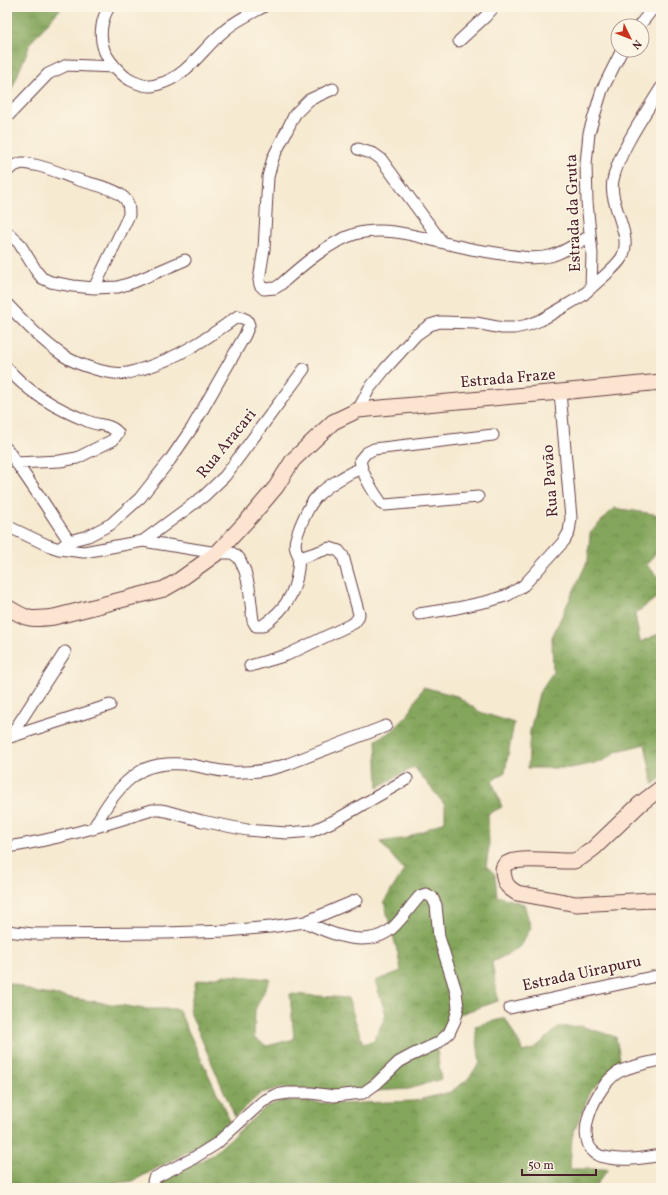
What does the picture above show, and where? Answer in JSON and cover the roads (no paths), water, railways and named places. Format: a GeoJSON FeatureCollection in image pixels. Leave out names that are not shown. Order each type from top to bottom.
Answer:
{"type":"FeatureCollection","features":[{"type":"Feature","properties":{"kind":"street"},"geometry":{"type":"LineString","coordinates":[[109,7],[103,19],[100,36],[105,52],[115,67],[127,78],[138,84],[150,86],[165,82],[181,74],[224,30],[263,7]]}},
{"type":"Feature","properties":{"kind":"street"},"geometry":{"type":"LineString","coordinates":[[459,40],[494,7]]}},
{"type":"Feature","properties":{"kind":"street"},"geometry":{"type":"LineString","coordinates":[[645,18],[654,7]]}},
{"type":"Feature","properties":{"kind":"street","name":"Estrada da Gruta"},"geometry":{"type":"LineString","coordinates":[[358,410],[369,389],[385,369],[412,340],[430,325],[440,322],[514,328],[528,325],[541,320],[562,308],[582,296],[591,288],[592,254],[587,202],[586,164],[589,133],[602,90],[618,58]]}},
{"type":"Feature","properties":{"kind":"street"},"geometry":{"type":"LineString","coordinates":[[7,117],[48,74],[67,65],[115,67]]}},
{"type":"Feature","properties":{"kind":"street"},"geometry":{"type":"LineString","coordinates":[[591,288],[623,255],[625,244],[624,233],[612,195],[613,180],[620,159],[636,128],[661,88]]}},
{"type":"Feature","properties":{"kind":"street"},"geometry":{"type":"LineString","coordinates":[[333,89],[309,100],[295,114],[273,158],[268,177],[264,248],[259,280],[260,285],[264,289],[275,288],[280,285],[315,256],[338,243],[355,234],[373,231],[384,231],[442,242],[462,248],[530,259],[551,256],[590,236]]}},
{"type":"Feature","properties":{"kind":"street"},"geometry":{"type":"LineString","coordinates":[[358,149],[374,154],[381,159],[442,242]]}},
{"type":"Feature","properties":{"kind":"street"},"geometry":{"type":"LineString","coordinates":[[7,172],[15,166],[24,163],[47,168],[106,188],[122,195],[126,200],[129,208],[129,216],[94,288]]}},
{"type":"Feature","properties":{"kind":"street"},"geometry":{"type":"LineString","coordinates":[[7,232],[19,243],[42,278],[51,282],[73,286],[94,288],[123,286],[185,260]]}},
{"type":"Feature","properties":{"kind":"street"},"geometry":{"type":"LineString","coordinates":[[7,304],[26,324],[64,356],[79,364],[110,372],[127,373],[184,352],[238,316],[246,320],[249,325],[245,335],[192,428],[170,460],[140,498],[111,524],[88,536],[69,541],[59,549]]}},
{"type":"Feature","properties":{"kind":"street"},"geometry":{"type":"LineString","coordinates":[[7,368],[14,377],[41,399],[92,423],[115,429],[118,433],[112,440],[77,458],[60,461],[16,463]]}},
{"type":"Feature","properties":{"kind":"street","name":"Rua Aracari"},"geometry":{"type":"LineString","coordinates":[[143,541],[204,496],[225,476],[304,369]]}},
{"type":"Feature","properties":{"kind":"street","name":"Estrada Fraze"},"geometry":{"type":"LineString","coordinates":[[358,410],[661,382]]}},
{"type":"Feature","properties":{"kind":"street","name":"Rua Pavão"},"geometry":{"type":"LineString","coordinates":[[420,614],[457,608],[508,595],[524,584],[564,541],[569,532],[571,518],[560,392]]}},
{"type":"Feature","properties":{"kind":"street"},"geometry":{"type":"LineString","coordinates":[[7,607],[28,618],[37,619],[54,617],[164,589],[217,554],[276,487],[293,460],[333,422],[358,410]]}},
{"type":"Feature","properties":{"kind":"street"},"geometry":{"type":"LineString","coordinates":[[478,497],[385,505],[382,504],[371,486],[367,483],[360,460],[366,453],[374,449],[493,435]]}},
{"type":"Feature","properties":{"kind":"street"},"geometry":{"type":"LineString","coordinates":[[7,449],[69,541]]}},
{"type":"Feature","properties":{"kind":"street"},"geometry":{"type":"LineString","coordinates":[[7,526],[59,549],[84,552],[143,541],[217,554],[232,553],[239,558],[245,570],[249,587],[253,621],[256,626],[262,626],[277,614],[293,592],[296,582],[299,556],[294,542],[306,512],[315,497],[327,486],[355,470],[362,469]]}},
{"type":"Feature","properties":{"kind":"street"},"geometry":{"type":"LineString","coordinates":[[250,666],[287,655],[354,623],[358,618],[359,614],[343,556],[339,551],[330,548],[303,557],[299,556]]}},
{"type":"Feature","properties":{"kind":"street"},"geometry":{"type":"LineString","coordinates":[[9,738],[65,652]]}},
{"type":"Feature","properties":{"kind":"street"},"geometry":{"type":"LineString","coordinates":[[9,738],[110,705]]}},
{"type":"Feature","properties":{"kind":"street"},"geometry":{"type":"LineString","coordinates":[[92,829],[117,791],[142,770],[165,764],[187,764],[231,772],[245,772],[274,768],[386,726]]}},
{"type":"Feature","properties":{"kind":"street"},"geometry":{"type":"LineString","coordinates":[[7,847],[28,844],[92,829],[152,810],[160,810],[202,821],[247,830],[287,833],[312,831],[336,820],[407,779]]}},
{"type":"Feature","properties":{"kind":"street"},"geometry":{"type":"LineString","coordinates":[[661,788],[640,804],[594,848],[582,857],[574,861],[521,860],[504,865],[503,870],[504,880],[507,885],[511,890],[517,893],[576,904],[652,900],[661,901]]}},
{"type":"Feature","properties":{"kind":"street"},"geometry":{"type":"LineString","coordinates":[[157,1188],[152,1182],[154,1178],[192,1159],[216,1144],[262,1102],[275,1095],[288,1093],[311,1093],[334,1096],[363,1093],[376,1084],[399,1062],[412,1054],[438,1043],[449,1033],[455,1020],[458,1008],[456,991],[439,937],[436,905],[432,897],[426,894],[420,896],[388,932],[374,938],[349,938],[326,931],[305,922]]}},
{"type":"Feature","properties":{"kind":"street"},"geometry":{"type":"LineString","coordinates":[[7,931],[33,934],[173,933],[263,928],[305,922],[357,900]]}},
{"type":"Feature","properties":{"kind":"street","name":"Estrada Uirapuru"},"geometry":{"type":"LineString","coordinates":[[510,1008],[661,975]]}},
{"type":"Feature","properties":{"kind":"street"},"geometry":{"type":"LineString","coordinates":[[661,1060],[635,1066],[617,1073],[602,1087],[593,1104],[586,1127],[588,1141],[592,1150],[601,1156],[618,1159],[637,1159],[661,1155]]}}]}
